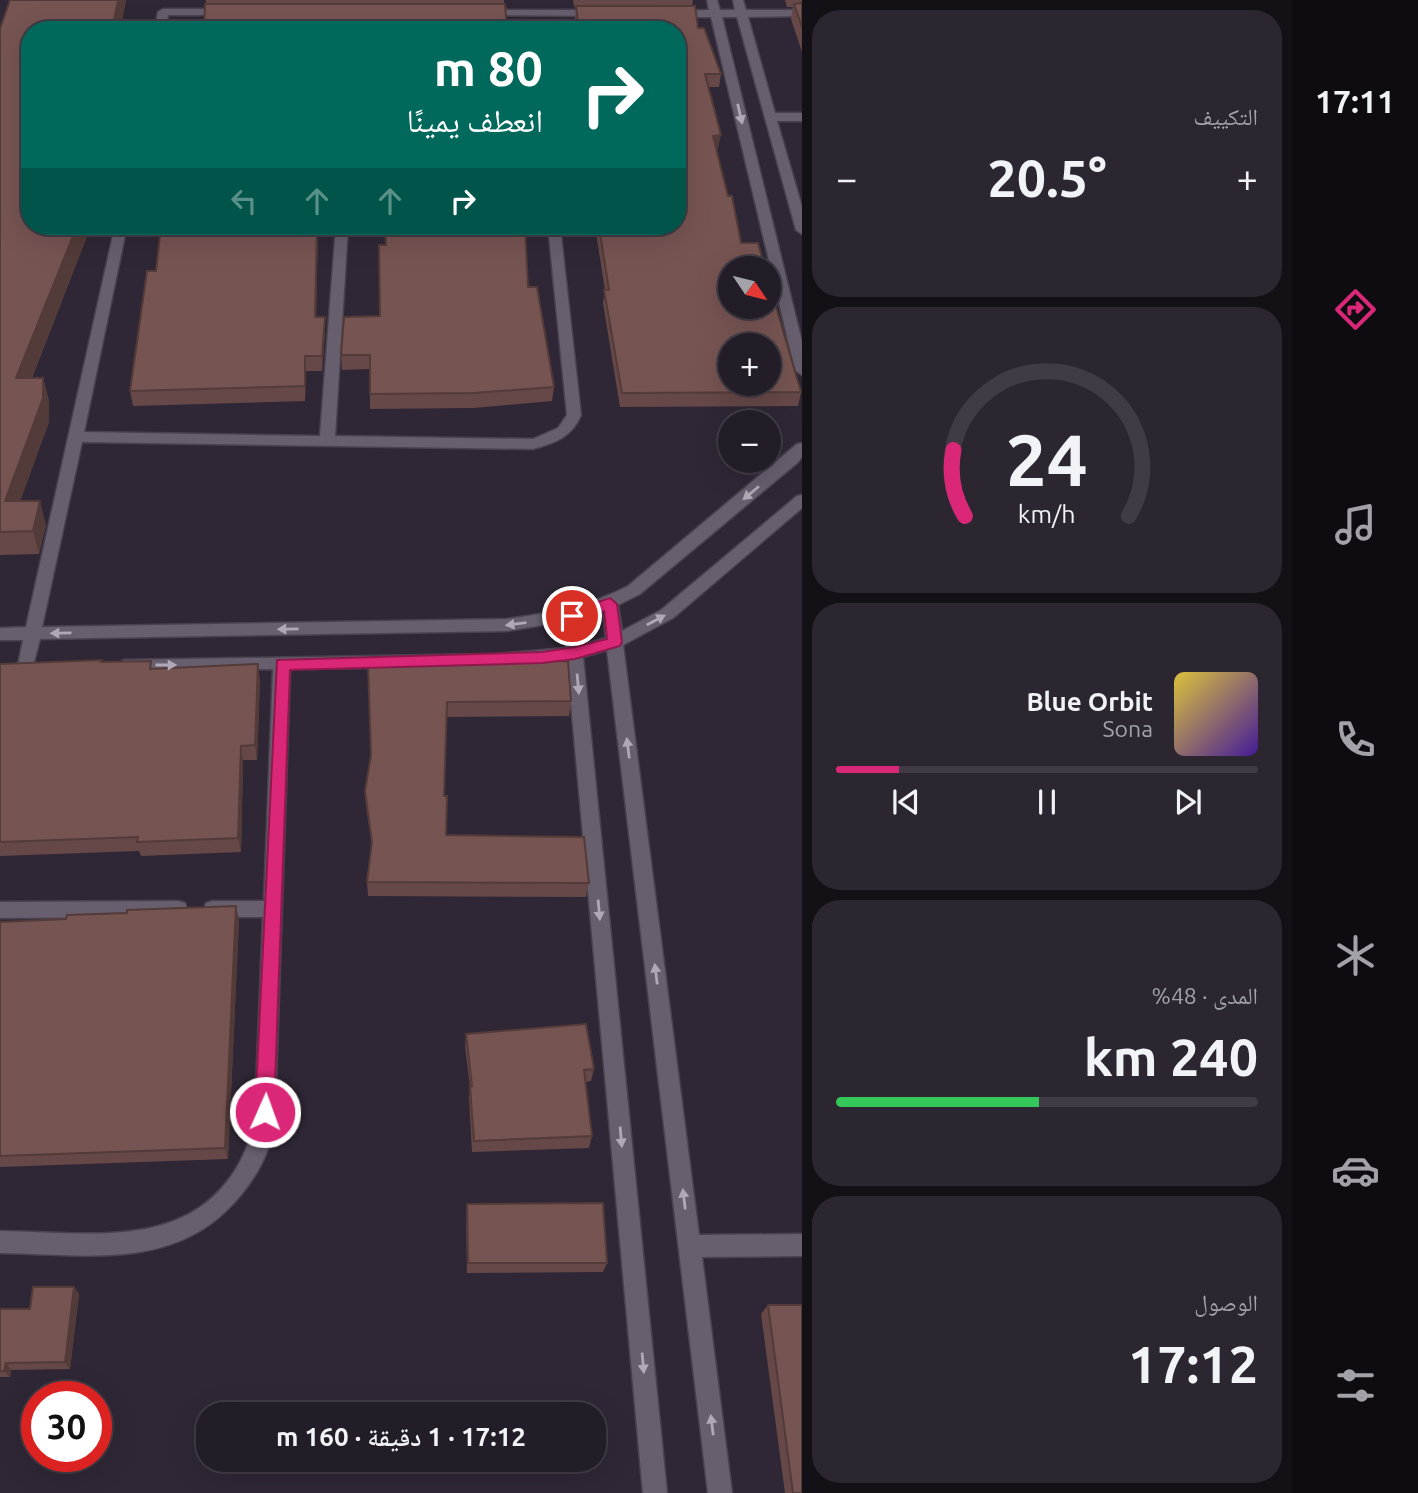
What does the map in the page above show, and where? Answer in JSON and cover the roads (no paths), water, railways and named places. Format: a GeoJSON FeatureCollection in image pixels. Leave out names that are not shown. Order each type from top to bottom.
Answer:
{"type":"FeatureCollection","features":[{"type":"Feature","properties":{"kind":"street"},"geometry":{"type":"LineString","coordinates":[[712,0],[802,370]]}},
{"type":"Feature","properties":{"kind":"street"},"geometry":{"type":"LineString","coordinates":[[738,0],[802,230]]}},
{"type":"Feature","properties":{"kind":"street"},"geometry":{"type":"LineString","coordinates":[[162,21],[163,12],[232,12]]}},
{"type":"Feature","properties":{"kind":"street"},"geometry":{"type":"LineString","coordinates":[[465,13],[532,17],[610,13]]}},
{"type":"Feature","properties":{"kind":"street"},"geometry":{"type":"LineString","coordinates":[[663,14],[802,13]]}},
{"type":"Feature","properties":{"kind":"street"},"geometry":{"type":"LineString","coordinates":[[732,81],[760,81]]}},
{"type":"Feature","properties":{"kind":"street"},"geometry":{"type":"LineString","coordinates":[[769,117],[802,117]]}},
{"type":"Feature","properties":{"kind":"street"},"geometry":{"type":"LineString","coordinates":[[26,665],[119,235]]}},
{"type":"Feature","properties":{"kind":"street"},"geometry":{"type":"LineString","coordinates":[[327,441],[341,235]]}},
{"type":"Feature","properties":{"kind":"street"},"geometry":{"type":"LineString","coordinates":[[75,438],[533,444],[563,433],[574,415],[555,235]]}},
{"type":"Feature","properties":{"kind":"street"},"geometry":{"type":"LineString","coordinates":[[0,634],[507,625],[572,616],[610,604],[634,590],[802,448]]}},
{"type":"Feature","properties":{"kind":"street"},"geometry":{"type":"LineString","coordinates":[[107,665],[497,660],[575,653],[615,642],[667,614],[802,500]]}},
{"type":"Feature","properties":{"kind":"street"},"geometry":{"type":"LineString","coordinates":[[610,604],[720,1493]]}},
{"type":"Feature","properties":{"kind":"street"},"geometry":{"type":"LineString","coordinates":[[572,616],[655,1493]]}},
{"type":"Feature","properties":{"kind":"street"},"geometry":{"type":"LineString","coordinates":[[0,1242],[143,1242],[180,1230],[214,1209],[241,1180],[258,1147],[265,1112],[282,664]]}},
{"type":"Feature","properties":{"kind":"street"},"geometry":{"type":"LineString","coordinates":[[0,910],[273,909]]}},
{"type":"Feature","properties":{"kind":"street"},"geometry":{"type":"LineString","coordinates":[[690,1246],[802,1245]]}}]}
